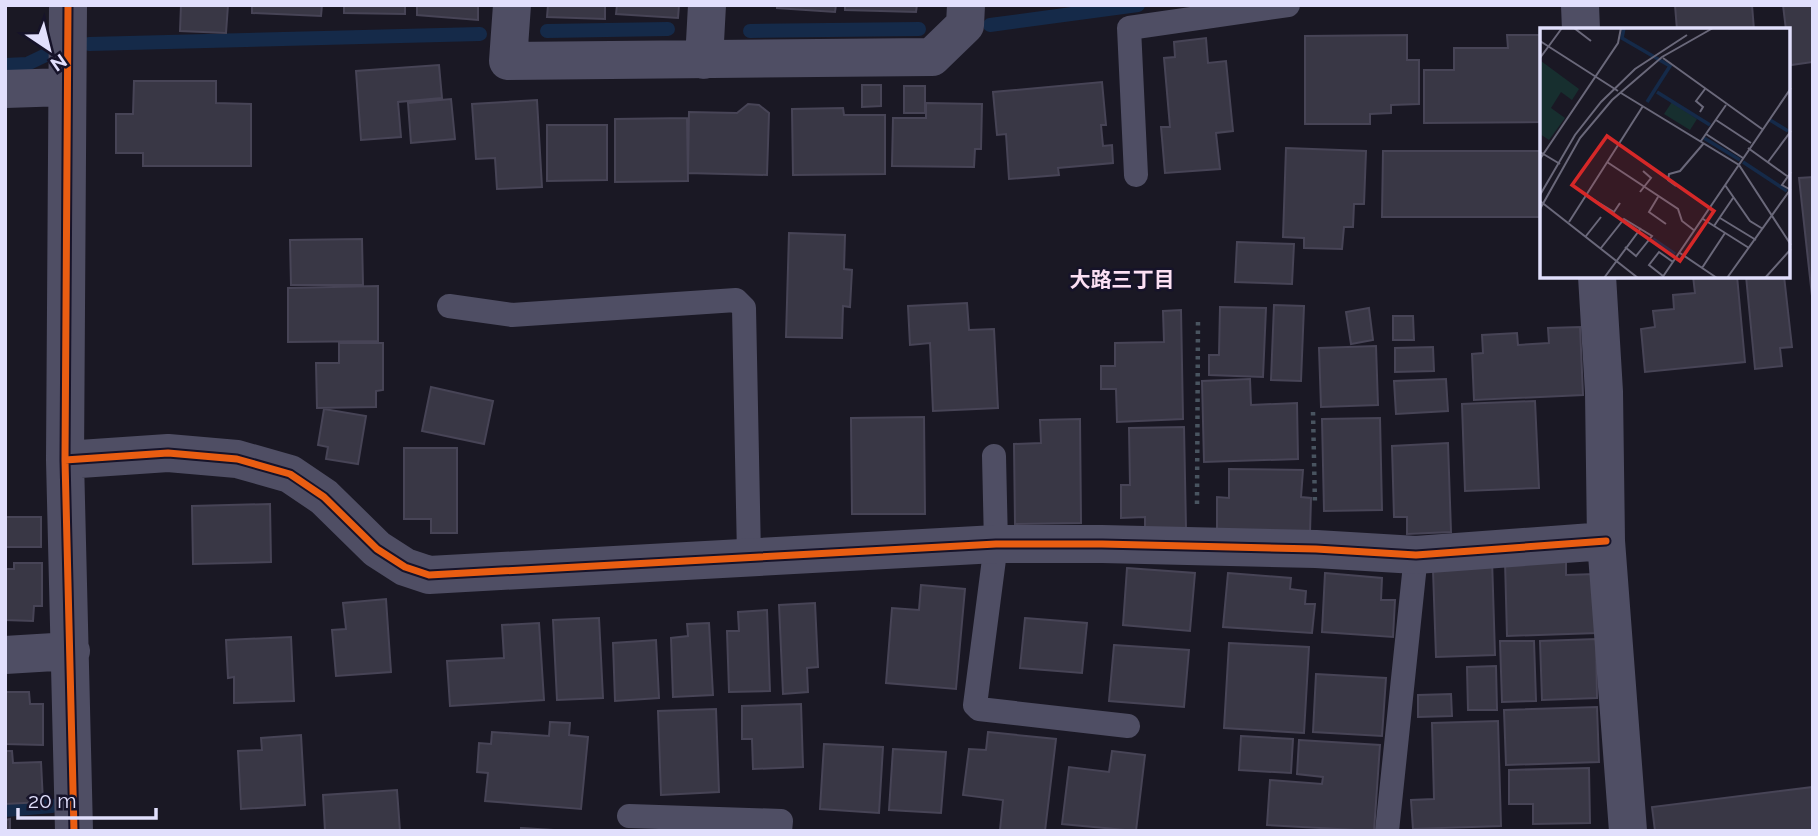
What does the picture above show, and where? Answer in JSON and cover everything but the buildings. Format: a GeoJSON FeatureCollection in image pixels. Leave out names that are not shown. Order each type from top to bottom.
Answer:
{"type":"FeatureCollection","features":[{"type":"Feature","properties":{"kind":"street"},"geometry":{"type":"LineString","coordinates":[[68,5],[65,460],[74,831]]}},
{"type":"Feature","properties":{"kind":"street"},"geometry":{"type":"LineString","coordinates":[[512,5],[508,61],[932,57],[965,25],[966,5]]}},
{"type":"Feature","properties":{"kind":"street"},"geometry":{"type":"LineString","coordinates":[[704,60],[708,5]]}},
{"type":"Feature","properties":{"kind":"street"},"geometry":{"type":"LineString","coordinates":[[1580,5],[1581,28]]}},
{"type":"Feature","properties":{"kind":"street"},"geometry":{"type":"LineString","coordinates":[[5,89],[66,87]]}},
{"type":"Feature","properties":{"kind":"street"},"geometry":{"type":"LineString","coordinates":[[1597,278],[1604,392],[1606,541],[1629,831]]}},
{"type":"Feature","properties":{"kind":"street"},"geometry":{"type":"LineString","coordinates":[[65,460],[168,453],[237,459],[290,474],[324,497],[377,549],[405,567],[429,575],[996,544],[1316,549],[1416,555],[1606,541]]}},
{"type":"Feature","properties":{"kind":"street"},"geometry":{"type":"LineString","coordinates":[[5,655],[71,651]]}},
{"type":"Feature","properties":{"kind":"lane"},"geometry":{"type":"LineString","coordinates":[[1136,175],[1129,28],[1288,5]]}},
{"type":"Feature","properties":{"kind":"lane"},"geometry":{"type":"LineString","coordinates":[[449,306],[512,315],[736,300],[744,308],[749,556]]}},
{"type":"Feature","properties":{"kind":"lane"},"geometry":{"type":"LineString","coordinates":[[994,456],[996,544],[975,705],[979,709],[1128,726]]}},
{"type":"Feature","properties":{"kind":"lane"},"geometry":{"type":"LineString","coordinates":[[1387,831],[1416,555]]}},
{"type":"Feature","properties":{"kind":"lane"},"geometry":{"type":"LineString","coordinates":[[629,816],[780,821],[780,831]]}},
{"type":"Feature","properties":{"kind":"path"},"geometry":{"type":"LineString","coordinates":[[1197,547],[1198,319]]}},
{"type":"Feature","properties":{"kind":"path"},"geometry":{"type":"LineString","coordinates":[[1313,412],[1316,549]]}},
{"type":"Feature","properties":{"kind":"waterway"},"geometry":{"type":"LineString","coordinates":[[990,25],[1138,5]]}},
{"type":"Feature","properties":{"kind":"waterway"},"geometry":{"type":"LineString","coordinates":[[547,31],[668,29]]}},
{"type":"Feature","properties":{"kind":"waterway"},"geometry":{"type":"LineString","coordinates":[[750,31],[919,29]]}},
{"type":"Feature","properties":{"kind":"waterway"},"geometry":{"type":"LineString","coordinates":[[89,44],[480,34]]}},
{"type":"Feature","properties":{"kind":"waterway"},"geometry":{"type":"LineString","coordinates":[[5,65],[27,64],[50,53]]}},
{"type":"Feature","properties":{"kind":"waterway"},"geometry":{"type":"LineString","coordinates":[[5,810],[52,806]]}},
{"type":"Feature","properties":{"kind":"cycle path"},"geometry":{"type":"LineString","coordinates":[[68,5],[65,460],[74,831]]}},
{"type":"Feature","properties":{"kind":"cycle path"},"geometry":{"type":"LineString","coordinates":[[65,460],[168,453],[237,459],[290,474],[324,497],[377,549],[405,567],[429,575],[996,544],[1316,549],[1416,555],[1606,541]]}},
{"type":"Feature","properties":{"kind":"district","name":"大路三丁目"},"geometry":{"type":"Point","coordinates":[1122,279]}}]}
